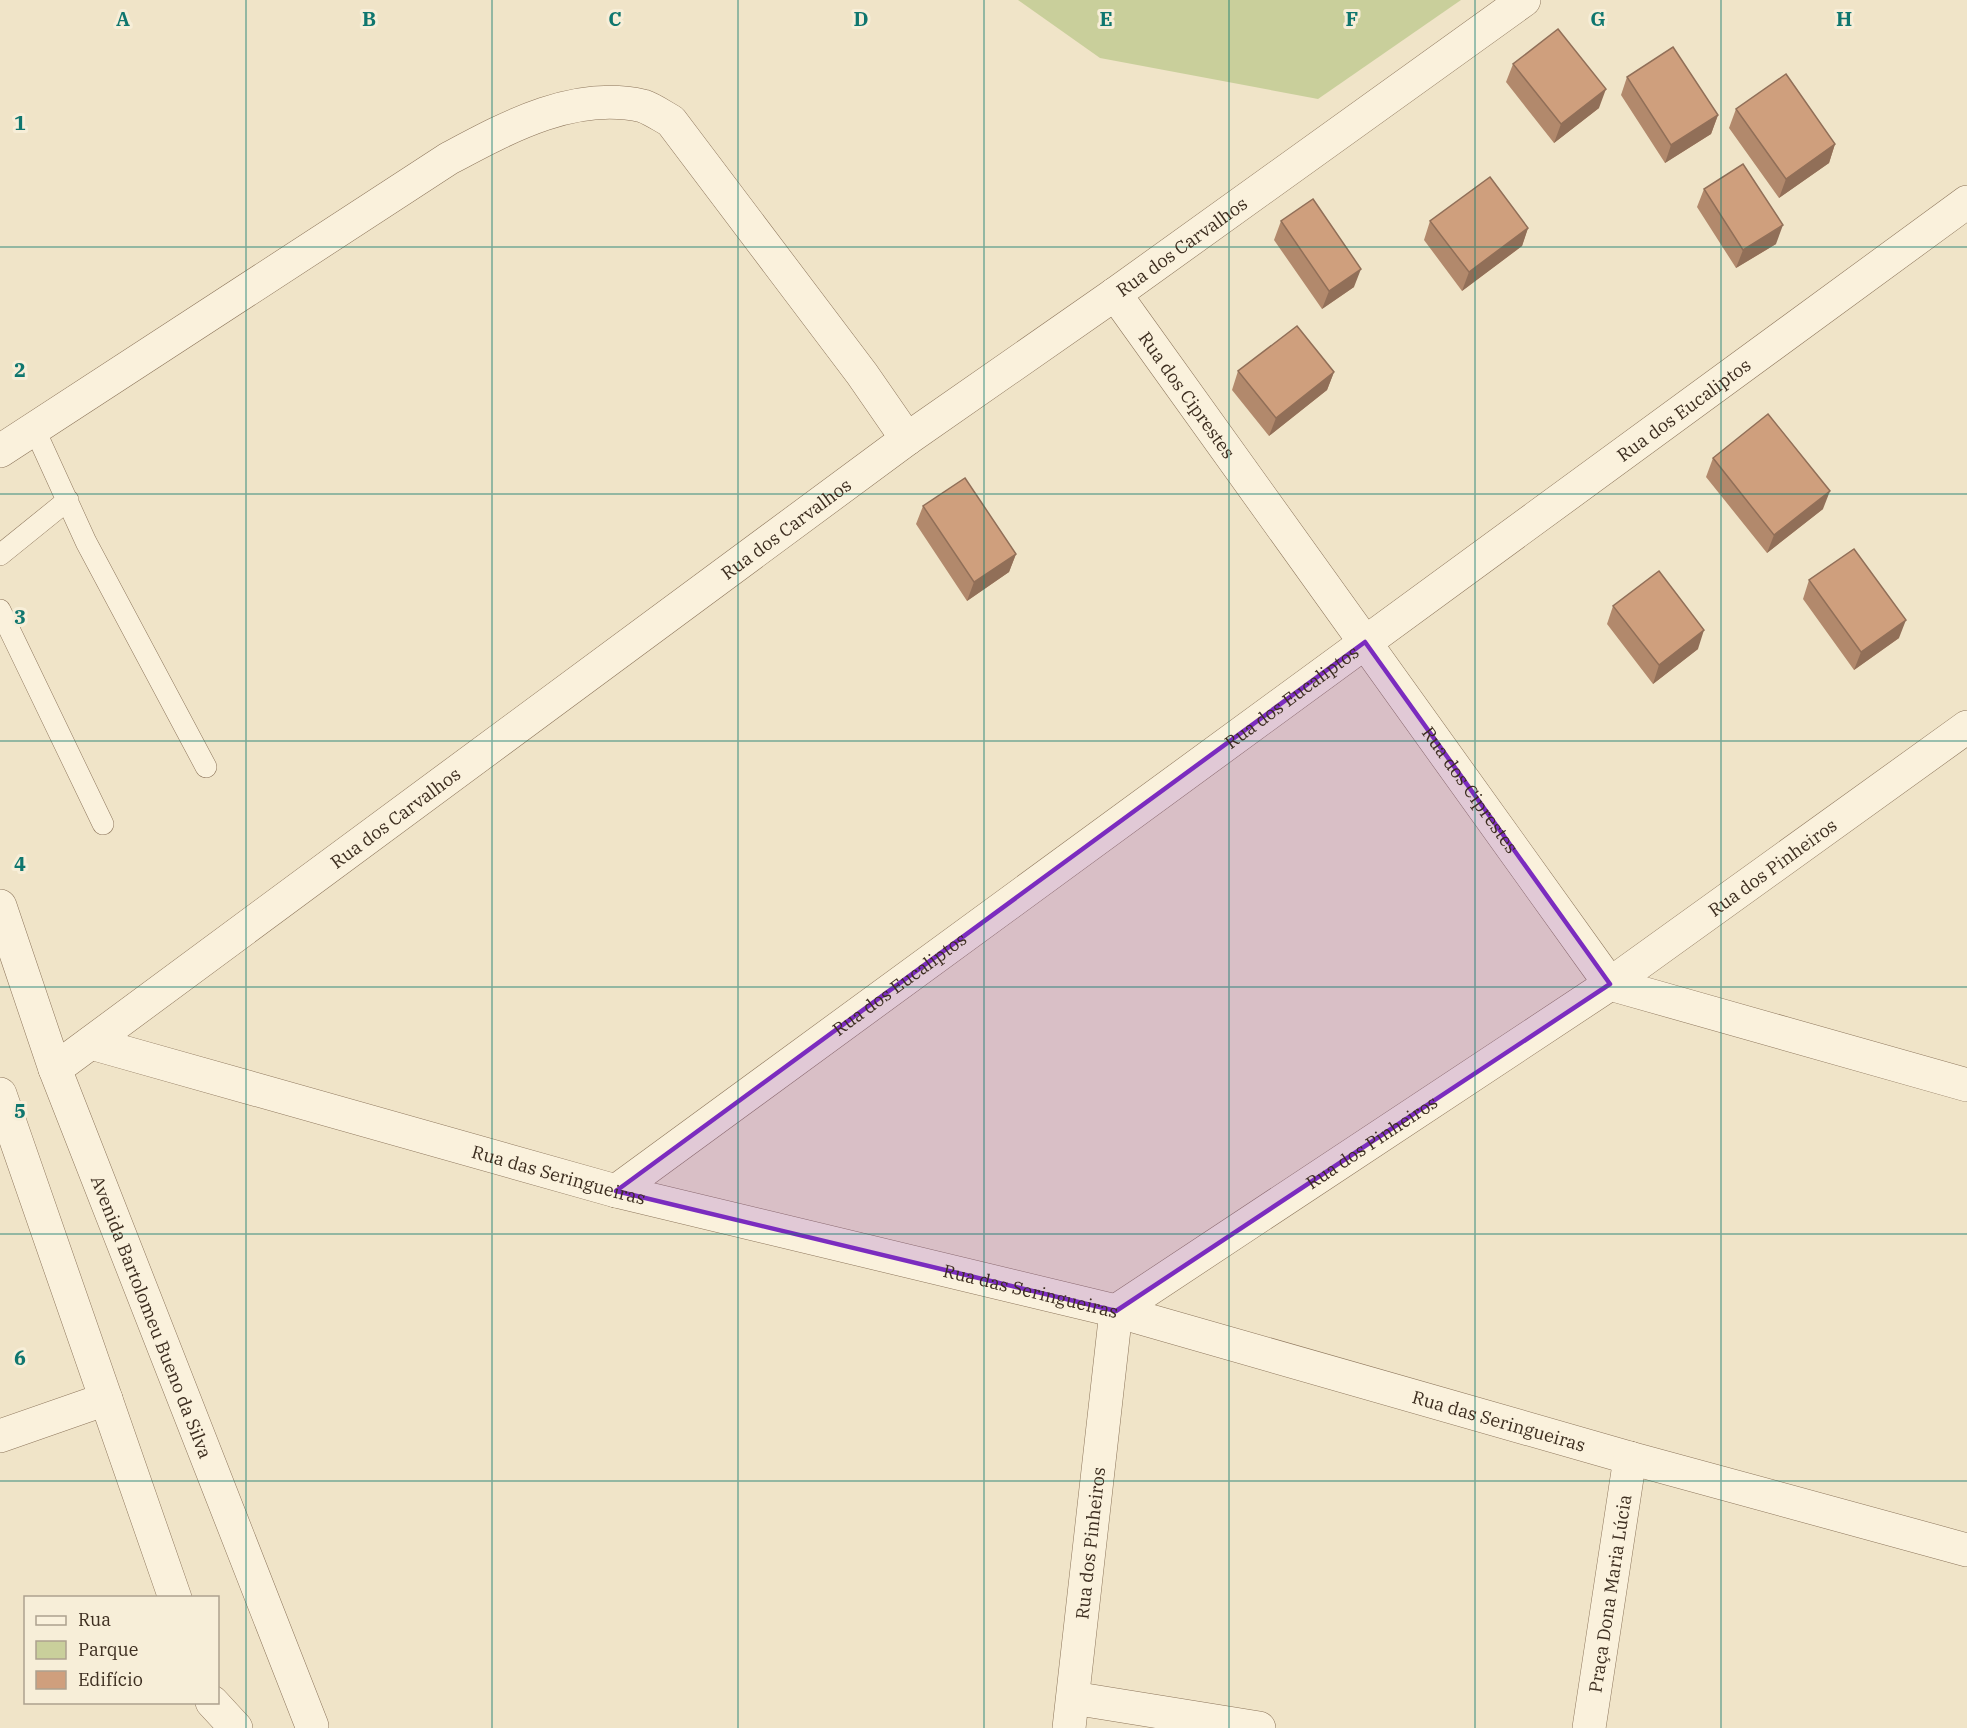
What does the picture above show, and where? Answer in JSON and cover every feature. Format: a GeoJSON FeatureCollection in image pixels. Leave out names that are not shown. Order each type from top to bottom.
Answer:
{"type":"FeatureCollection","features":[{"type":"Feature","properties":{"kind":"street","name":"Rua dos Carvalhos"},"geometry":{"type":"LineString","coordinates":[[55,1069],[907,439],[1115,294],[1524,0]]}},
{"type":"Feature","properties":{"kind":"street"},"geometry":{"type":"LineString","coordinates":[[0,451],[448,159],[516,125],[557,110],[604,102],[644,106],[671,121],[862,374],[907,439]]}},
{"type":"Feature","properties":{"kind":"street","name":"Rua dos Eucaliptos"},"geometry":{"type":"LineString","coordinates":[[616,1191],[1967,202]]}},
{"type":"Feature","properties":{"kind":"street","name":"Rua dos Ciprestes"},"geometry":{"type":"LineString","coordinates":[[1115,294],[1610,984]]}},
{"type":"Feature","properties":{"kind":"street","name":"Rua dos Pinheiros"},"geometry":{"type":"LineString","coordinates":[[1071,1713],[1116,1311],[1610,984],[1967,726]]}},
{"type":"Feature","properties":{"kind":"street","name":"Avenida Bartolomeu Bueno da Silva"},"geometry":{"type":"LineString","coordinates":[[0,906],[55,1069],[306,1727]]}},
{"type":"Feature","properties":{"kind":"street"},"geometry":{"type":"LineString","coordinates":[[1610,984],[1967,1084]]}},
{"type":"Feature","properties":{"kind":"street","name":"Rua das Seringueiras"},"geometry":{"type":"LineString","coordinates":[[91,1043],[616,1191],[1116,1311],[1630,1458],[1967,1550]]}},
{"type":"Feature","properties":{"kind":"street"},"geometry":{"type":"LineString","coordinates":[[0,1094],[174,1596]]}},
{"type":"Feature","properties":{"kind":"street"},"geometry":{"type":"LineString","coordinates":[[0,1436],[106,1399]]}},
{"type":"Feature","properties":{"kind":"street","name":"Praça Dona Maria Lúcia"},"geometry":{"type":"LineString","coordinates":[[1589,1728],[1630,1458]]}},
{"type":"Feature","properties":{"kind":"street"},"geometry":{"type":"LineString","coordinates":[[214,1704],[236,1728]]}},
{"type":"Feature","properties":{"kind":"street"},"geometry":{"type":"LineString","coordinates":[[1071,1713],[1259,1728]]}},
{"type":"Feature","properties":{"kind":"lane"},"geometry":{"type":"LineString","coordinates":[[34,428],[86,542],[206,767]]}},
{"type":"Feature","properties":{"kind":"lane"},"geometry":{"type":"LineString","coordinates":[[0,555],[68,500]]}},
{"type":"Feature","properties":{"kind":"lane"},"geometry":{"type":"LineString","coordinates":[[0,610],[104,824]]}},
{"type":"Feature","properties":{"kind":"highlighted area"},"geometry":{"type":"Polygon","coordinates":[[[1365,642],[1610,984],[1116,1311],[616,1191],[1365,642]]]}},
{"type":"Feature","properties":{"kind":"green space"},"geometry":{"type":"Polygon","coordinates":[[[1018,0],[1461,0],[1318,99],[1100,58],[1018,0]]]}},
{"type":"Feature","properties":{"kind":"building"},"geometry":{"type":"Polygon","coordinates":[[[1558,29],[1606,89],[1561,124],[1513,64],[1558,29]]]}},
{"type":"Feature","properties":{"kind":"building"},"geometry":{"type":"Polygon","coordinates":[[[1673,47],[1718,115],[1671,145],[1627,77],[1673,47]]]}},
{"type":"Feature","properties":{"kind":"building"},"geometry":{"type":"Polygon","coordinates":[[[1786,74],[1835,144],[1786,179],[1736,109],[1786,74]]]}},
{"type":"Feature","properties":{"kind":"building"},"geometry":{"type":"Polygon","coordinates":[[[1743,164],[1783,225],[1743,250],[1704,189],[1743,164]]]}},
{"type":"Feature","properties":{"kind":"building"},"geometry":{"type":"Polygon","coordinates":[[[1490,177],[1528,228],[1469,272],[1430,221],[1490,177]]]}},
{"type":"Feature","properties":{"kind":"building"},"geometry":{"type":"Polygon","coordinates":[[[1313,199],[1361,269],[1329,291],[1281,221],[1313,199]]]}},
{"type":"Feature","properties":{"kind":"building"},"geometry":{"type":"Polygon","coordinates":[[[1297,326],[1334,372],[1276,418],[1238,371],[1297,326]]]}},
{"type":"Feature","properties":{"kind":"building"},"geometry":{"type":"Polygon","coordinates":[[[1768,414],[1830,491],[1774,535],[1713,458],[1768,414]]]}},
{"type":"Feature","properties":{"kind":"building"},"geometry":{"type":"Polygon","coordinates":[[[965,478],[1016,554],[974,582],[923,506],[965,478]]]}},
{"type":"Feature","properties":{"kind":"building"},"geometry":{"type":"Polygon","coordinates":[[[1854,549],[1906,620],[1861,652],[1809,580],[1854,549]]]}},
{"type":"Feature","properties":{"kind":"building"},"geometry":{"type":"Polygon","coordinates":[[[1659,571],[1704,630],[1659,665],[1613,606],[1659,571]]]}}]}
